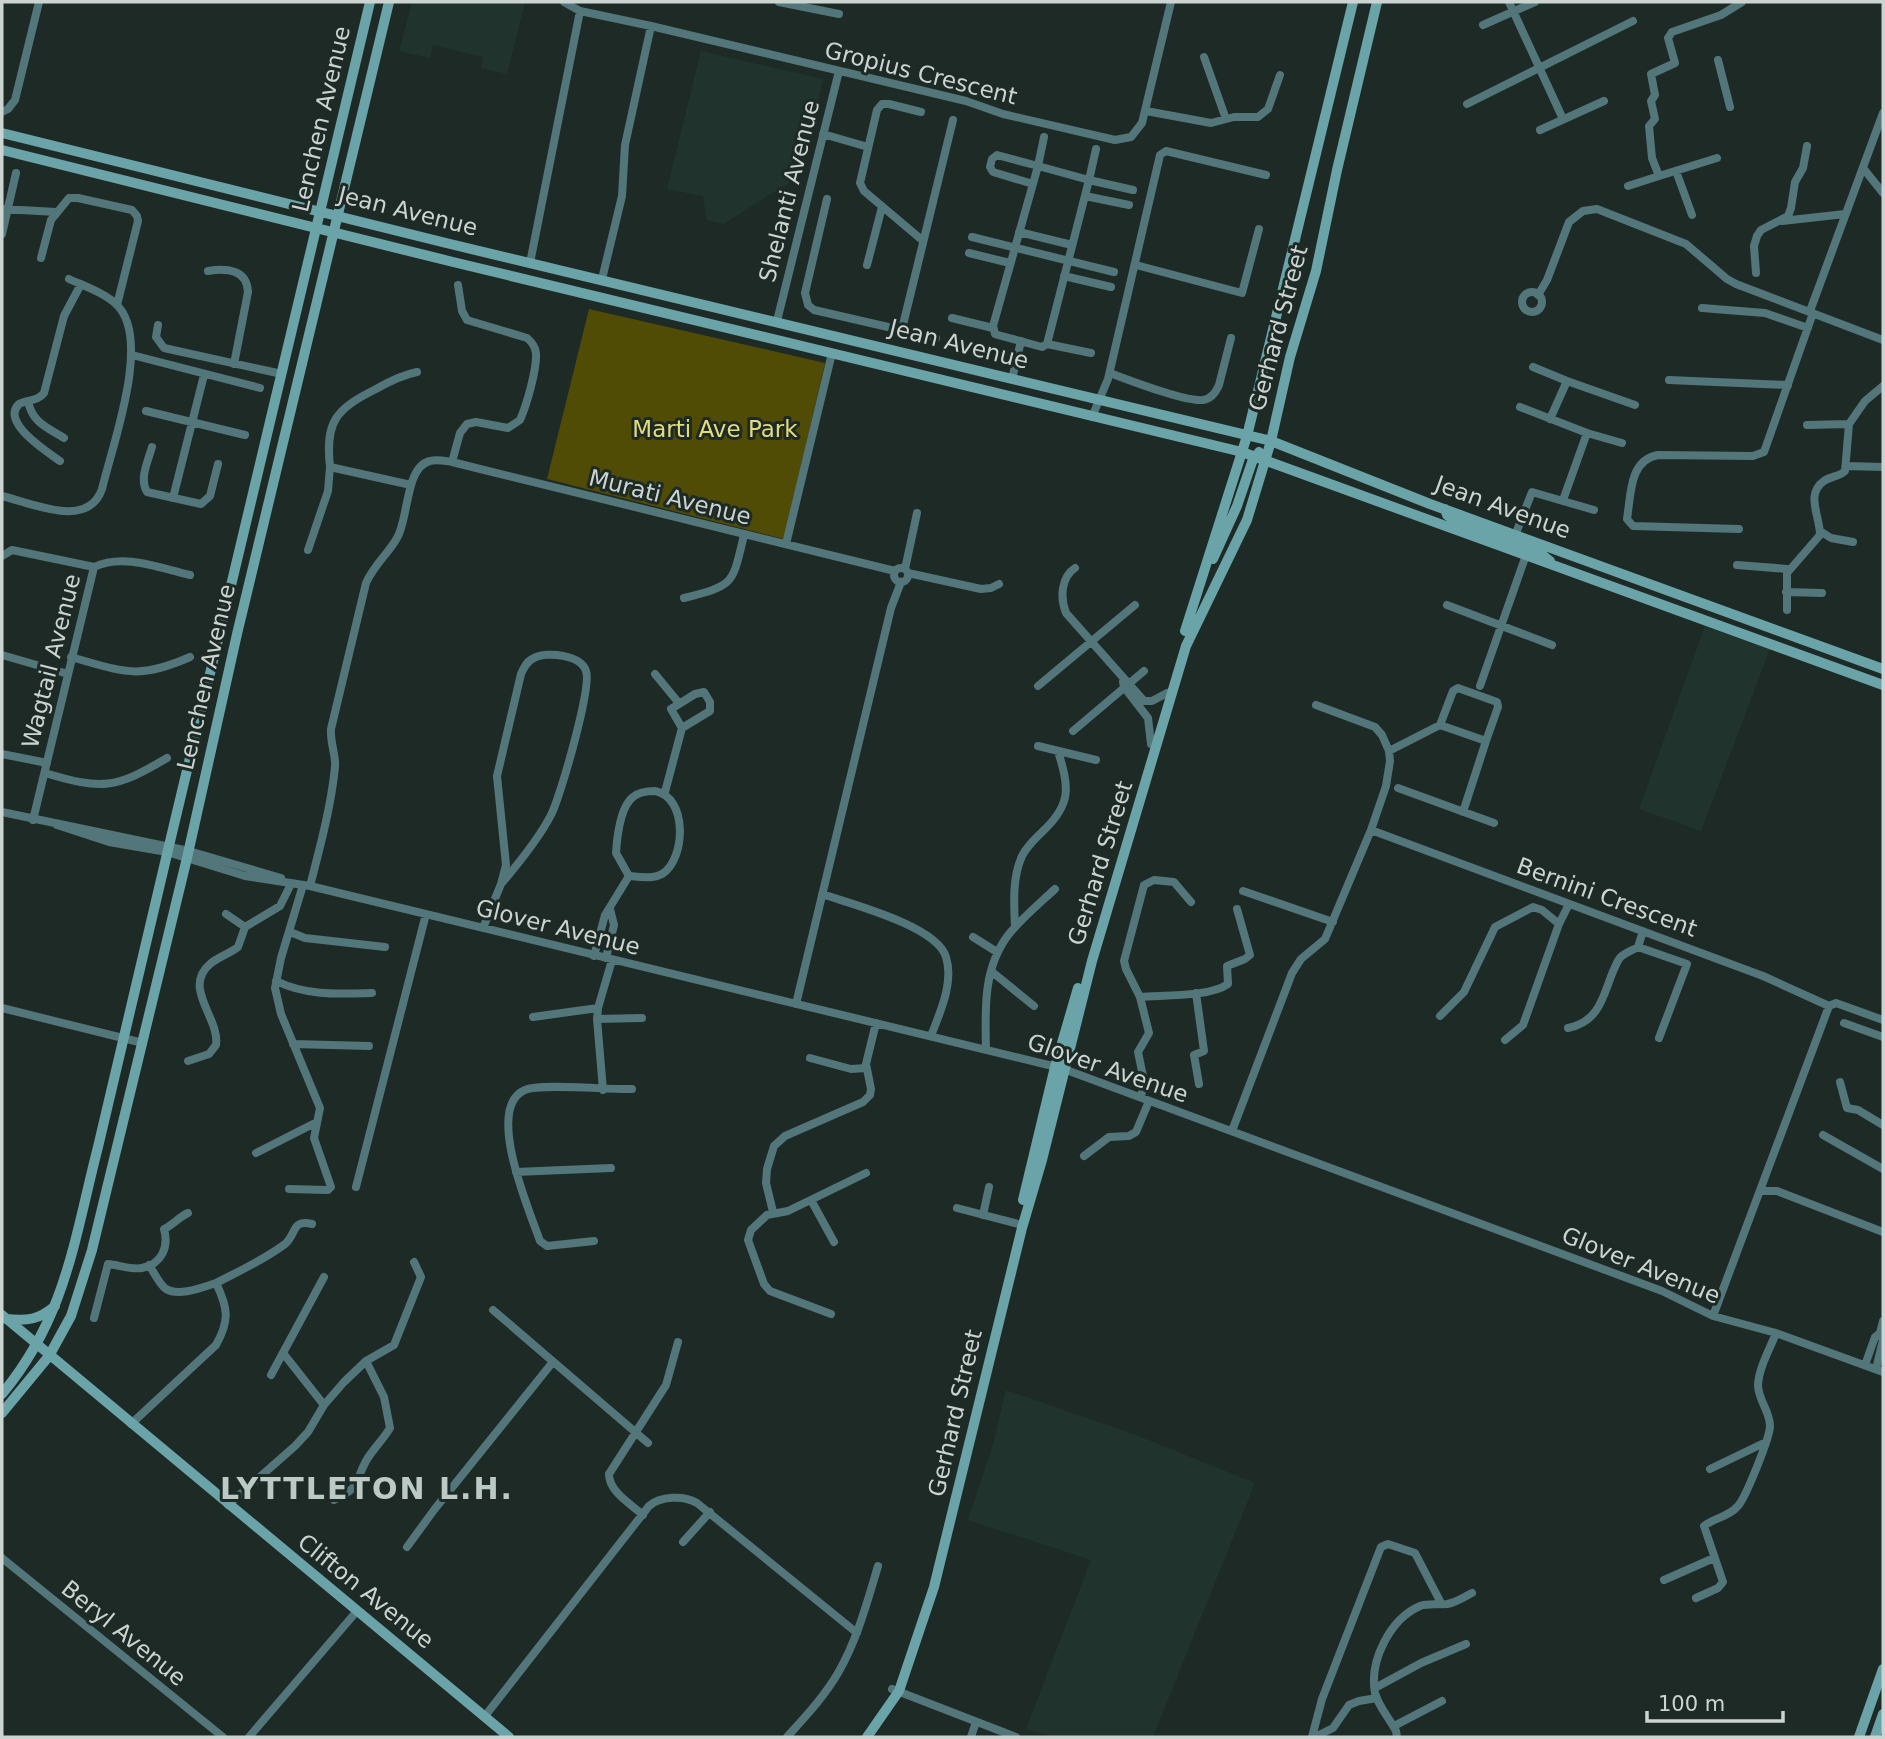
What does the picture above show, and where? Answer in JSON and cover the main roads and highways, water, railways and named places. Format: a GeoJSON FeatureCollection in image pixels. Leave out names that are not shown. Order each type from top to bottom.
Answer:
{"type":"FeatureCollection","features":[{"type":"Feature","properties":{"kind":"main road","name":"Lenchen Avenue"},"geometry":{"type":"LineString","coordinates":[[2,1394],[38,1345],[57,1304],[71,1259],[370,2]]}},
{"type":"Feature","properties":{"kind":"main road","name":"Lenchen Avenue"},"geometry":{"type":"LineString","coordinates":[[2,1413],[49,1356],[71,1316],[87,1266],[188,855],[237,634],[389,2]]}},
{"type":"Feature","properties":{"kind":"main road","name":"Gerhard Street"},"geometry":{"type":"LineString","coordinates":[[859,1737],[896,1690],[929,1589],[1018,1224],[1060,1068],[1151,744],[1247,436],[1353,2]]}},
{"type":"Feature","properties":{"kind":"main road","name":"Gerhard Street"},"geometry":{"type":"LineString","coordinates":[[867,1737],[896,1690],[934,1587],[1060,1068],[1186,646],[1247,520],[1261,457],[1271,441],[1290,357],[1316,271],[1377,2]]}},
{"type":"Feature","properties":{"kind":"main road","name":"Jean Avenue"},"geometry":{"type":"LineString","coordinates":[[2,133],[475,250],[1271,441],[1883,669]]}},
{"type":"Feature","properties":{"kind":"main road","name":"Jean Avenue"},"geometry":{"type":"LineString","coordinates":[[2,150],[1261,457],[1883,685]]}},
{"type":"Feature","properties":{"kind":"main road"},"geometry":{"type":"LineString","coordinates":[[175,175],[174,183],[178,187],[208,194],[219,203]]}},
{"type":"Feature","properties":{"kind":"main road"},"geometry":{"type":"LineString","coordinates":[[475,250],[476,258],[500,272]]}},
{"type":"Feature","properties":{"kind":"main road"},"geometry":{"type":"LineString","coordinates":[[1203,577],[1261,457]]}},
{"type":"Feature","properties":{"kind":"main road"},"geometry":{"type":"LineString","coordinates":[[1445,508],[1447,515],[1453,519],[1539,552],[1552,564]]}},
{"type":"Feature","properties":{"kind":"main road"},"geometry":{"type":"LineString","coordinates":[[4,1317],[27,1321],[40,1317],[57,1304]]}},
{"type":"Feature","properties":{"kind":"main road","name":"Clifton Avenue"},"geometry":{"type":"LineString","coordinates":[[4,1317],[509,1737]]}},
{"type":"Feature","properties":{"kind":"main road"},"geometry":{"type":"LineString","coordinates":[[1858,1737],[1883,1669]]}},
{"type":"Feature","properties":{"kind":"main road"},"geometry":{"type":"LineString","coordinates":[[1875,1737],[1883,1714]]}},
{"type":"Feature","properties":{"kind":"district","name":"LYTTLETON L.H."},"geometry":{"type":"Point","coordinates":[367,1489]}},
{"type":"Feature","properties":{"kind":"park label","name":"Marti Ave Park"},"geometry":{"type":"Point","coordinates":[715,429]}}]}
